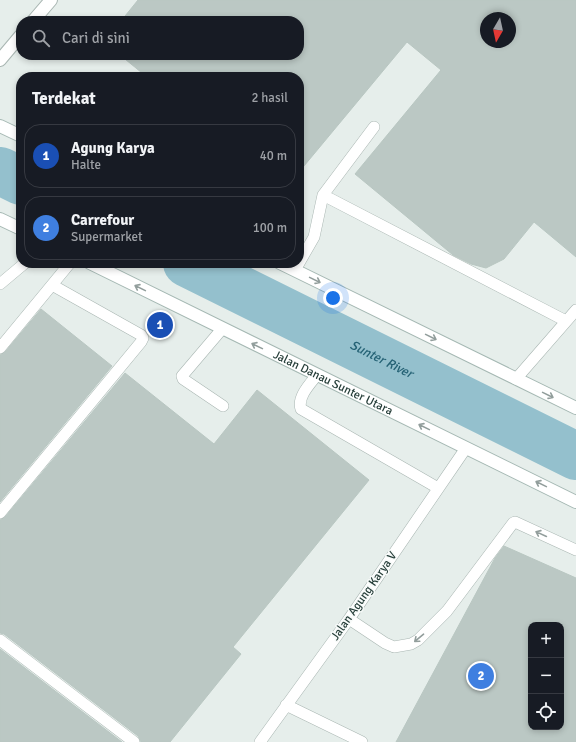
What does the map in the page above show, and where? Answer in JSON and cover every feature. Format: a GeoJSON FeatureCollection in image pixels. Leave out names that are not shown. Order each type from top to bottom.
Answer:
{"type":"FeatureCollection","features":[{"type":"Feature","properties":{"kind":"main road"},"geometry":{"type":"LineString","coordinates":[[37,16],[51,0]]}},
{"type":"Feature","properties":{"kind":"main road"},"geometry":{"type":"LineString","coordinates":[[0,60],[16,42]]}},
{"type":"Feature","properties":{"kind":"main road"},"geometry":{"type":"LineString","coordinates":[[0,126],[16,134]]}},
{"type":"Feature","properties":{"kind":"main road"},"geometry":{"type":"LineString","coordinates":[[0,219],[16,227]]}},
{"type":"Feature","properties":{"kind":"main road","name":"Jalan Danau Sunter Utara"},"geometry":{"type":"LineString","coordinates":[[100,268],[576,502]]}},
{"type":"Feature","properties":{"kind":"main road"},"geometry":{"type":"LineString","coordinates":[[291,268],[576,408]]}},
{"type":"Feature","properties":{"kind":"lane"},"geometry":{"type":"LineString","coordinates":[[304,254],[314,237],[323,195],[374,126]]}},
{"type":"Feature","properties":{"kind":"lane"},"geometry":{"type":"LineString","coordinates":[[323,195],[566,322]]}},
{"type":"Feature","properties":{"kind":"lane"},"geometry":{"type":"LineString","coordinates":[[0,284],[19,268]]}},
{"type":"Feature","properties":{"kind":"lane"},"geometry":{"type":"LineString","coordinates":[[0,348],[66,268]]}},
{"type":"Feature","properties":{"kind":"lane"},"geometry":{"type":"LineString","coordinates":[[0,514],[143,338],[141,335],[52,285]]}},
{"type":"Feature","properties":{"kind":"lane"},"geometry":{"type":"LineString","coordinates":[[516,379],[576,310]]}},
{"type":"Feature","properties":{"kind":"lane"},"geometry":{"type":"LineString","coordinates":[[222,329],[182,376],[183,379],[223,406]]}},
{"type":"Feature","properties":{"kind":"lane"},"geometry":{"type":"LineString","coordinates":[[317,375],[300,399],[301,408],[438,488]]}},
{"type":"Feature","properties":{"kind":"lane","name":"Jalan Agung Karya V"},"geometry":{"type":"LineString","coordinates":[[260,742],[349,619],[466,448]]}},
{"type":"Feature","properties":{"kind":"lane"},"geometry":{"type":"LineString","coordinates":[[349,619],[394,647],[411,644],[418,640],[447,611],[515,522],[576,550]]}},
{"type":"Feature","properties":{"kind":"lane"},"geometry":{"type":"LineString","coordinates":[[0,640],[134,742]]}},
{"type":"Feature","properties":{"kind":"lane"},"geometry":{"type":"LineString","coordinates":[[286,705],[362,742]]}},
{"type":"Feature","properties":{"kind":"building"},"geometry":{"type":"Polygon","coordinates":[[[138,0],[576,0],[576,257],[534,222],[504,259],[486,268],[471,264],[453,255],[355,174],[441,70],[407,42],[304,166],[304,72],[141,72],[126,60],[304,60],[304,16],[125,16],[138,0]]]}},
{"type":"Feature","properties":{"kind":"building"},"geometry":{"type":"Polygon","coordinates":[[[41,309],[112,366],[0,502],[0,355],[5,352],[41,309]]]}},
{"type":"Feature","properties":{"kind":"building"},"geometry":{"type":"Polygon","coordinates":[[[125,373],[214,444],[257,390],[369,480],[233,647],[241,654],[170,742],[141,742],[138,736],[4,634],[0,633],[0,520],[5,517],[125,373]]]}},
{"type":"Feature","properties":{"kind":"building"},"geometry":{"type":"Polygon","coordinates":[[[504,546],[576,578],[576,742],[396,742],[495,558],[504,546]]]}},
{"type":"Feature","properties":{"kind":"building"},"geometry":{"type":"Polygon","coordinates":[[[0,649],[122,742],[0,742],[0,649]]]}},
{"type":"Feature","properties":{"kind":"waterway","name":"Sunter River"},"geometry":{"type":"LineString","coordinates":[[0,171],[16,179]]}},
{"type":"Feature","properties":{"kind":"waterway","name":"Sunter River"},"geometry":{"type":"LineString","coordinates":[[197,268],[576,456]]}},
{"type":"Feature","properties":{"kind":"place","name":"Agung Karya"},"geometry":{"type":"Point","coordinates":[160,325]}},
{"type":"Feature","properties":{"kind":"place","name":"Carrefour"},"geometry":{"type":"Point","coordinates":[481,676]}}]}
